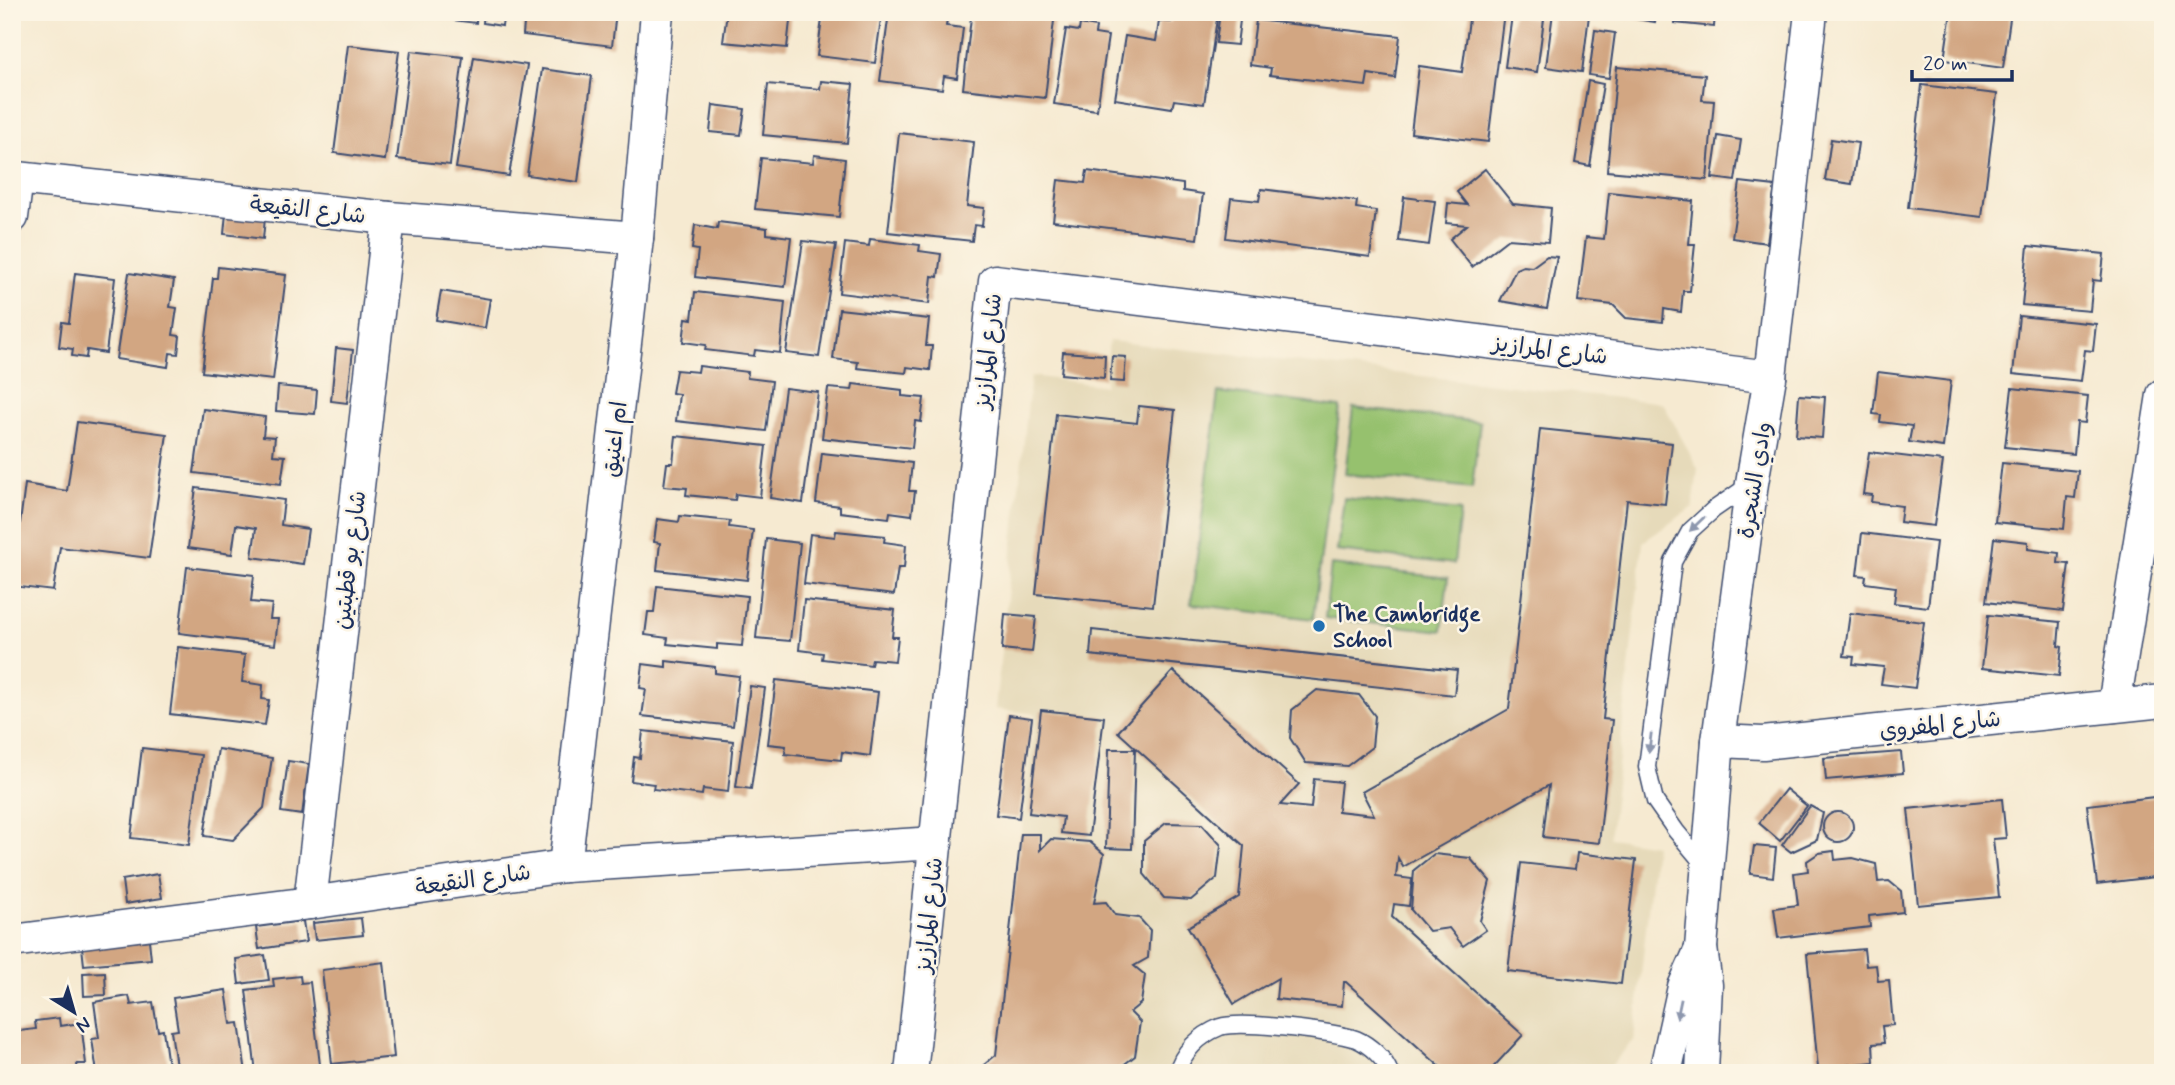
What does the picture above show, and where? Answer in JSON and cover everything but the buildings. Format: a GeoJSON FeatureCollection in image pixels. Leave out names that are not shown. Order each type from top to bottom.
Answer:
{"type":"FeatureCollection","features":[{"type":"Feature","properties":{"kind":"street","name":"ام اعنيق"},"geometry":{"type":"LineString","coordinates":[[565,866],[637,238],[657,12]]}},
{"type":"Feature","properties":{"kind":"street","name":"وادي الشجرة"},"geometry":{"type":"LineString","coordinates":[[1702,1073],[1706,985],[1701,948],[1718,741],[1752,483],[1770,377],[1811,12]]}},
{"type":"Feature","properties":{"kind":"street","name":"شارع النقيعة"},"geometry":{"type":"LineString","coordinates":[[12,216],[17,178],[388,218],[637,238]]}},
{"type":"Feature","properties":{"kind":"street","name":"شارع بو قطبتين"},"geometry":{"type":"LineString","coordinates":[[310,903],[388,218]]}},
{"type":"Feature","properties":{"kind":"street","name":"شارع المرازيز"},"geometry":{"type":"LineString","coordinates":[[911,1073],[995,281],[1770,377]]}},
{"type":"Feature","properties":{"kind":"street"},"geometry":{"type":"LineString","coordinates":[[2114,706],[2163,395]]}},
{"type":"Feature","properties":{"kind":"street","name":"شارع المفروي"},"geometry":{"type":"LineString","coordinates":[[1718,741],[1763,743],[2163,701]]}},
{"type":"Feature","properties":{"kind":"street","name":"شارع النقيعة"},"geometry":{"type":"LineString","coordinates":[[12,941],[310,903],[565,866],[936,843]]}},
{"type":"Feature","properties":{"kind":"street","name":"وادي الشجرة"},"geometry":{"type":"LineString","coordinates":[[1665,1073],[1684,987],[1701,948]]}},
{"type":"Feature","properties":{"kind":"lane"},"geometry":{"type":"LineString","coordinates":[[1708,869],[1655,801],[1647,768],[1673,562],[1689,531],[1713,510],[1752,483]]}},
{"type":"Feature","properties":{"kind":"lane"},"geometry":{"type":"LineString","coordinates":[[1177,1073],[1185,1052],[1203,1037],[1222,1027],[1245,1024],[1357,1040],[1387,1064],[1390,1073]]}},
{"type":"Feature","properties":{"kind":"shaded area","name":"The Cambridge School"},"geometry":{"type":"Polygon","coordinates":[[[1109,341],[1663,403],[1698,469],[1693,507],[1643,542],[1610,838],[1655,845],[1634,1039],[1605,1073],[974,1073],[996,1054],[1035,714],[995,709],[1031,376],[1105,386],[1109,341]]]}},
{"type":"Feature","properties":{"kind":"green space"},"geometry":{"type":"Polygon","coordinates":[[[1218,392],[1340,407],[1313,619],[1191,604],[1218,392]]]}},
{"type":"Feature","properties":{"kind":"green space"},"geometry":{"type":"Polygon","coordinates":[[[1353,408],[1480,422],[1472,488],[1345,474],[1353,408]]]}},
{"type":"Feature","properties":{"kind":"green space"},"geometry":{"type":"Polygon","coordinates":[[[1344,498],[1460,511],[1454,564],[1337,551],[1344,498]]]}},
{"type":"Feature","properties":{"kind":"green space"},"geometry":{"type":"Polygon","coordinates":[[[1331,565],[1448,578],[1442,631],[1325,618],[1331,565]]]}},
{"type":"Feature","properties":{"kind":"place","name":"The Cambridge School"},"geometry":{"type":"Point","coordinates":[1319,626]}}]}
